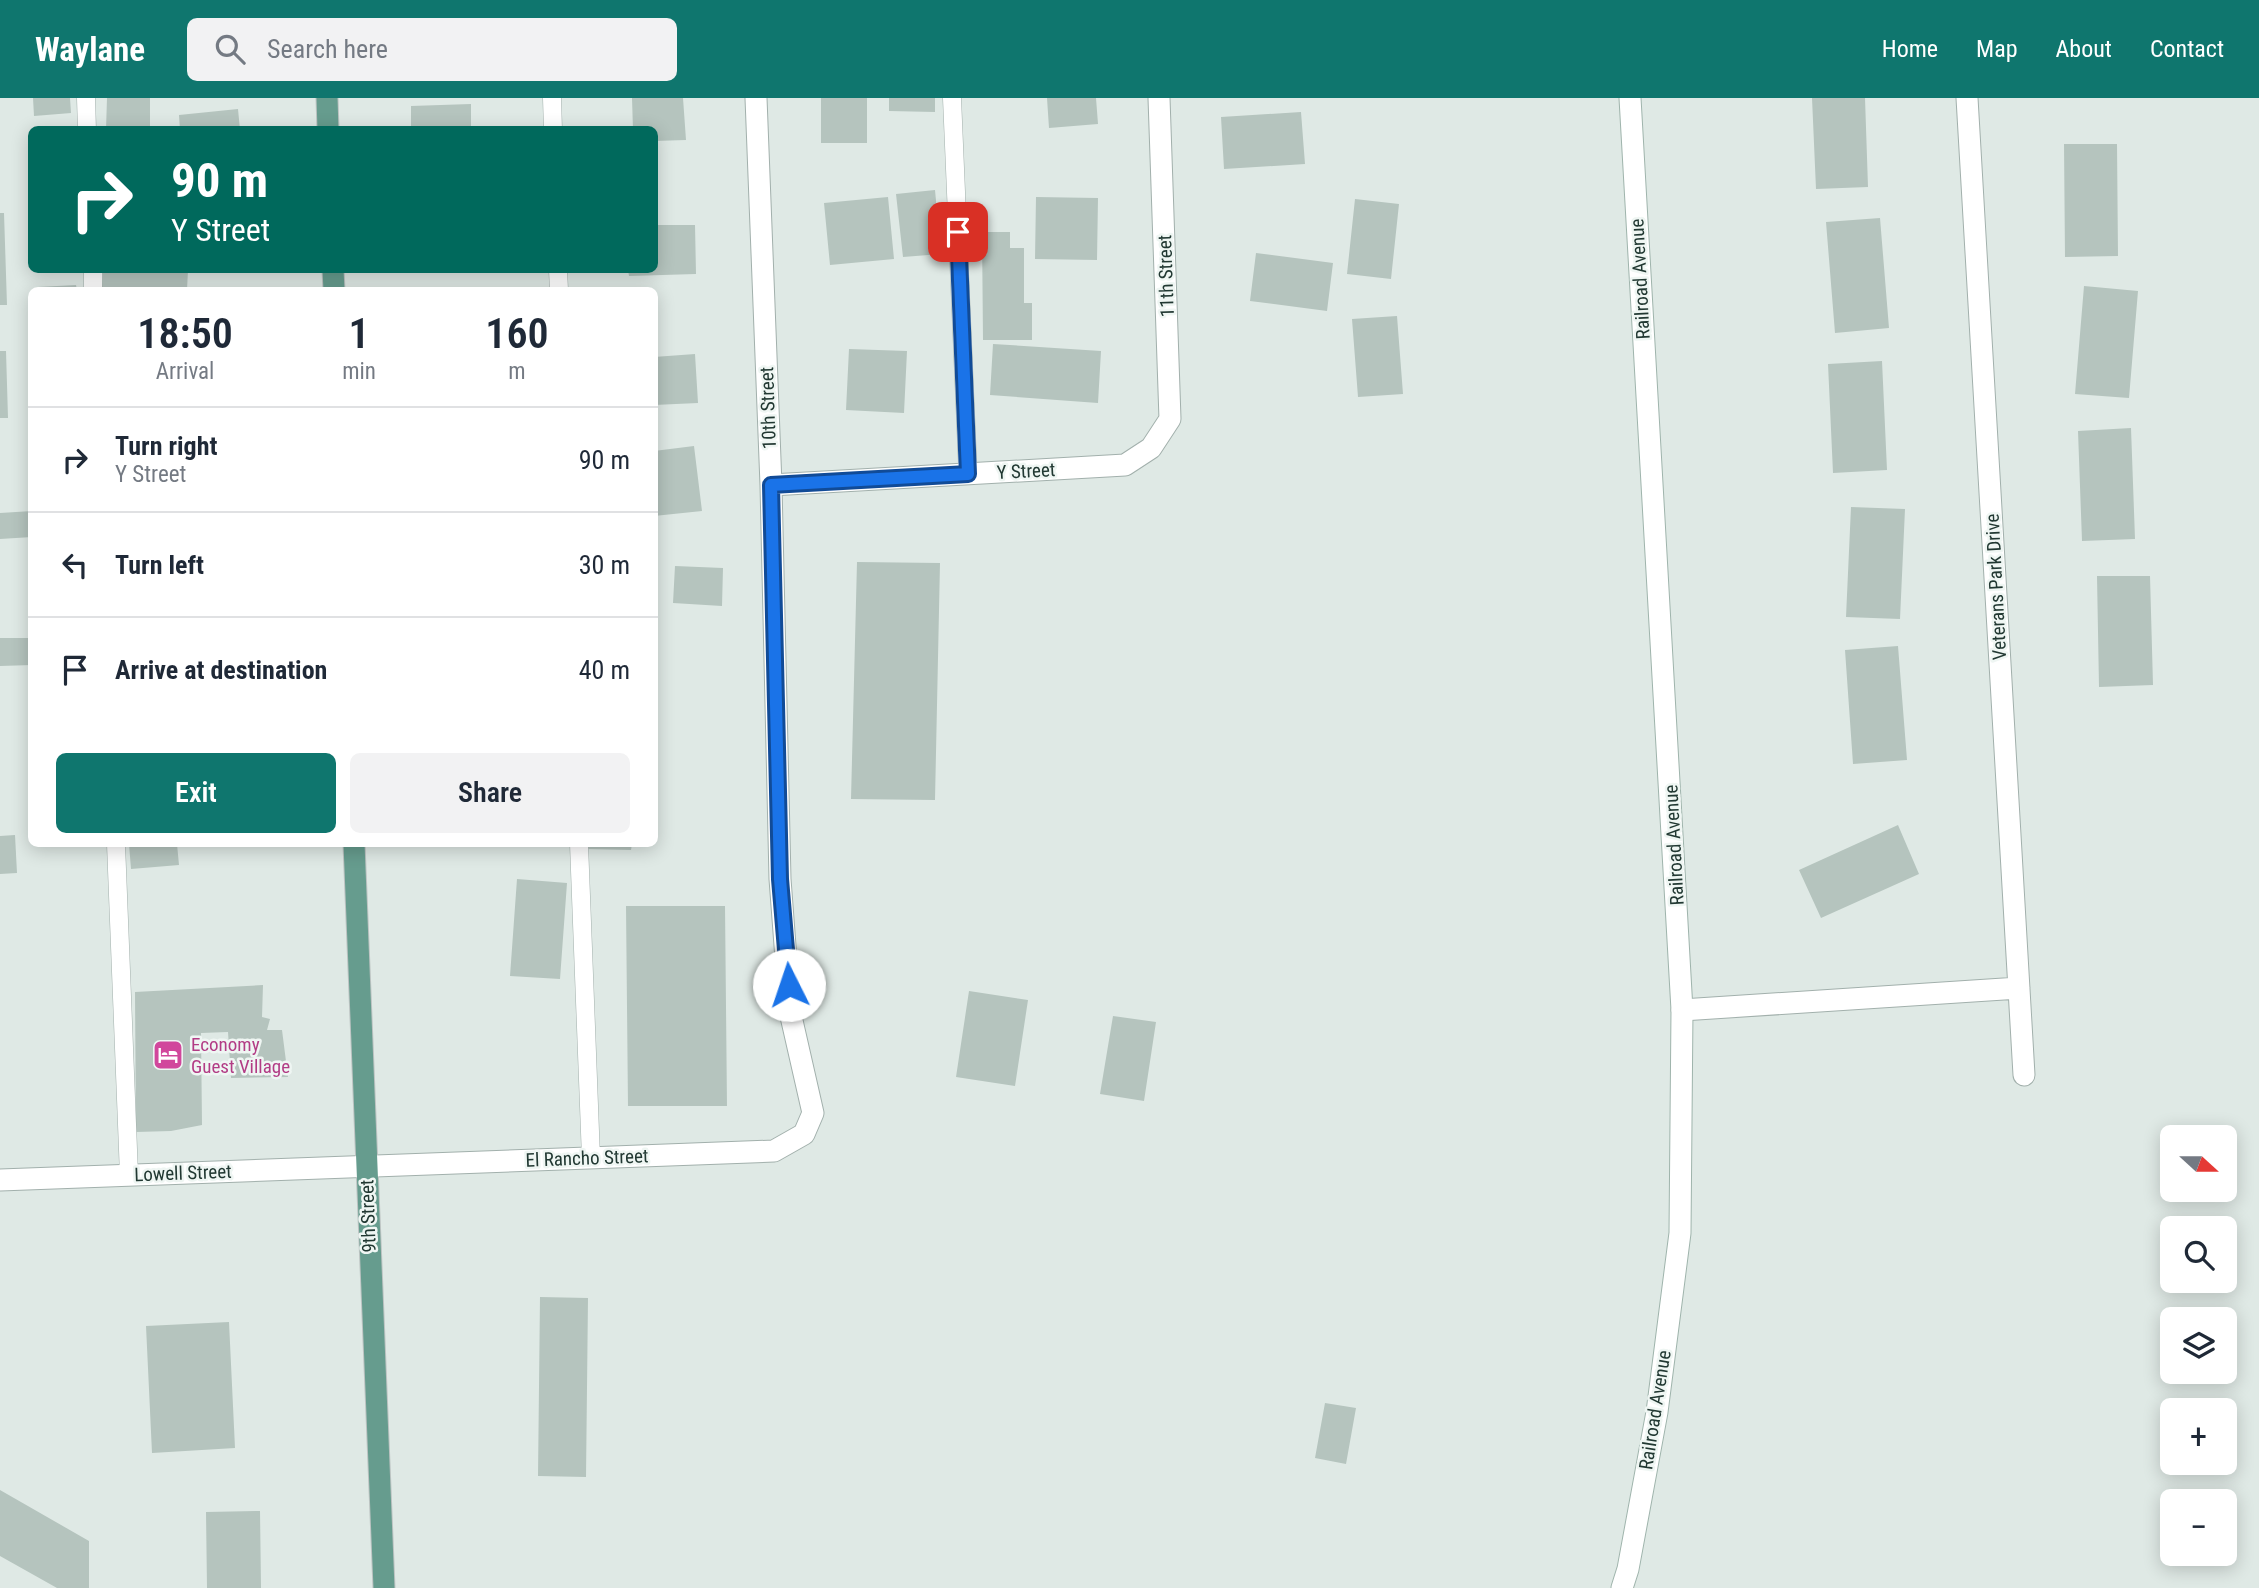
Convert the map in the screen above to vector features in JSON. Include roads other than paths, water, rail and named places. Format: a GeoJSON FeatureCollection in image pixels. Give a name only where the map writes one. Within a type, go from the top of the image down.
{"type":"FeatureCollection","features":[{"type":"Feature","properties":{"kind":"main road"},"geometry":{"type":"LineString","coordinates":[[327,98],[328,126]]}},
{"type":"Feature","properties":{"kind":"main road","name":"9th Street"},"geometry":{"type":"LineString","coordinates":[[354,847],[384,1588]]}},
{"type":"Feature","properties":{"kind":"street","name":"10th Street"},"geometry":{"type":"LineString","coordinates":[[755,98],[771,485],[780,879],[790,1012],[813,1112],[804,1134]]}},
{"type":"Feature","properties":{"kind":"street","name":"11th Street"},"geometry":{"type":"LineString","coordinates":[[1151,448],[1170,419],[1159,98]]}},
{"type":"Feature","properties":{"kind":"street","name":"Railroad Avenue"},"geometry":{"type":"LineString","coordinates":[[1622,1588],[1629,1569],[1657,1412],[1681,1233],[1682,1010],[1630,98]]}},
{"type":"Feature","properties":{"kind":"street","name":"Veterans Park Drive"},"geometry":{"type":"LineString","coordinates":[[1967,98],[2024,1075]]}},
{"type":"Feature","properties":{"kind":"street","name":"Y Street"},"geometry":{"type":"LineString","coordinates":[[771,485],[1125,466],[1151,448]]}},
{"type":"Feature","properties":{"kind":"street"},"geometry":{"type":"LineString","coordinates":[[1682,1010],[2019,988]]}},
{"type":"Feature","properties":{"kind":"street","name":"El Rancho Street"},"geometry":{"type":"LineString","coordinates":[[366,1166],[774,1151],[804,1134]]}},
{"type":"Feature","properties":{"kind":"street","name":"Lowell Street"},"geometry":{"type":"LineString","coordinates":[[0,1180],[366,1166]]}},
{"type":"Feature","properties":{"kind":"lane"},"geometry":{"type":"LineString","coordinates":[[86,98],[87,126]]}},
{"type":"Feature","properties":{"kind":"lane"},"geometry":{"type":"LineString","coordinates":[[552,98],[553,126]]}},
{"type":"Feature","properties":{"kind":"lane"},"geometry":{"type":"LineString","coordinates":[[952,98],[968,474]]}},
{"type":"Feature","properties":{"kind":"lane"},"geometry":{"type":"LineString","coordinates":[[116,847],[129,1175]]}},
{"type":"Feature","properties":{"kind":"lane"},"geometry":{"type":"LineString","coordinates":[[579,847],[591,1158]]}},
{"type":"Feature","properties":{"kind":"place","name":"Economy Guest Village"},"geometry":{"type":"Point","coordinates":[168,1055]}}]}
